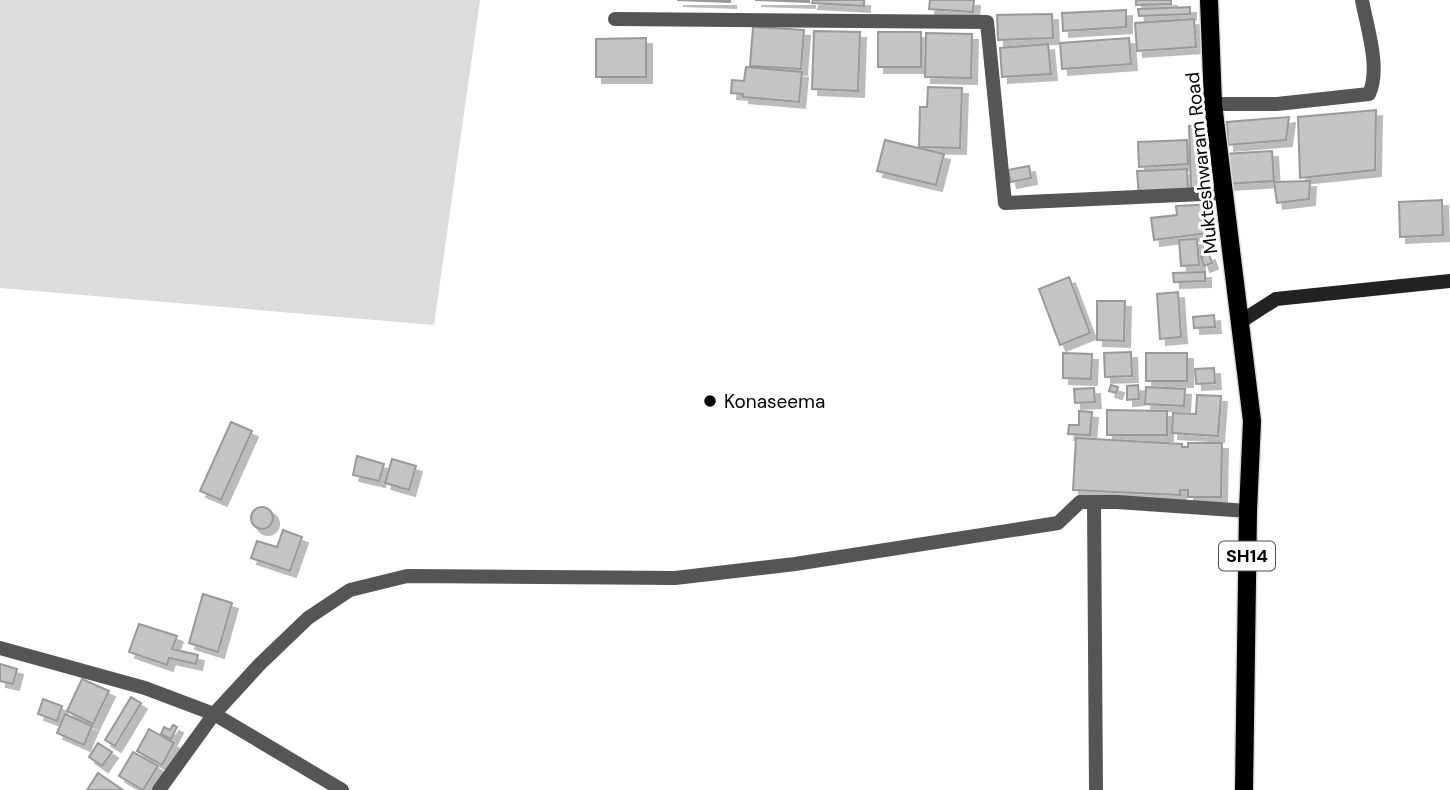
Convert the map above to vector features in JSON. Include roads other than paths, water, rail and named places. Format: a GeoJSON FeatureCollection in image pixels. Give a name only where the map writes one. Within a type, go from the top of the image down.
{"type":"FeatureCollection","features":[{"type":"Feature","properties":{"kind":"main road","name":"Mukteshwaram Road"},"geometry":{"type":"LineString","coordinates":[[1209,0],[1213,104],[1240,322]]}},
{"type":"Feature","properties":{"kind":"main road","name":"SH14"},"geometry":{"type":"LineString","coordinates":[[1240,322],[1252,421],[1244,790]]}},
{"type":"Feature","properties":{"kind":"street"},"geometry":{"type":"LineString","coordinates":[[1213,104],[1277,104],[1369,94],[1374,85],[1372,58],[1362,0]]}},
{"type":"Feature","properties":{"kind":"street"},"geometry":{"type":"LineString","coordinates":[[615,19],[987,22],[1005,203],[1224,193]]}},
{"type":"Feature","properties":{"kind":"street"},"geometry":{"type":"LineString","coordinates":[[1240,322],[1276,299],[1450,281]]}},
{"type":"Feature","properties":{"kind":"street"},"geometry":{"type":"LineString","coordinates":[[159,790],[214,714],[260,664],[308,618],[350,590],[407,576],[675,578],[795,564],[1058,523],[1080,502],[1248,511]]}},
{"type":"Feature","properties":{"kind":"street"},"geometry":{"type":"LineString","coordinates":[[1094,502],[1096,790]]}},
{"type":"Feature","properties":{"kind":"street"},"geometry":{"type":"LineString","coordinates":[[0,648],[145,688],[214,714],[342,790]]}},
{"type":"Feature","properties":{"kind":"place","name":"Konaseema"},"geometry":{"type":"Point","coordinates":[710,401]}}]}
